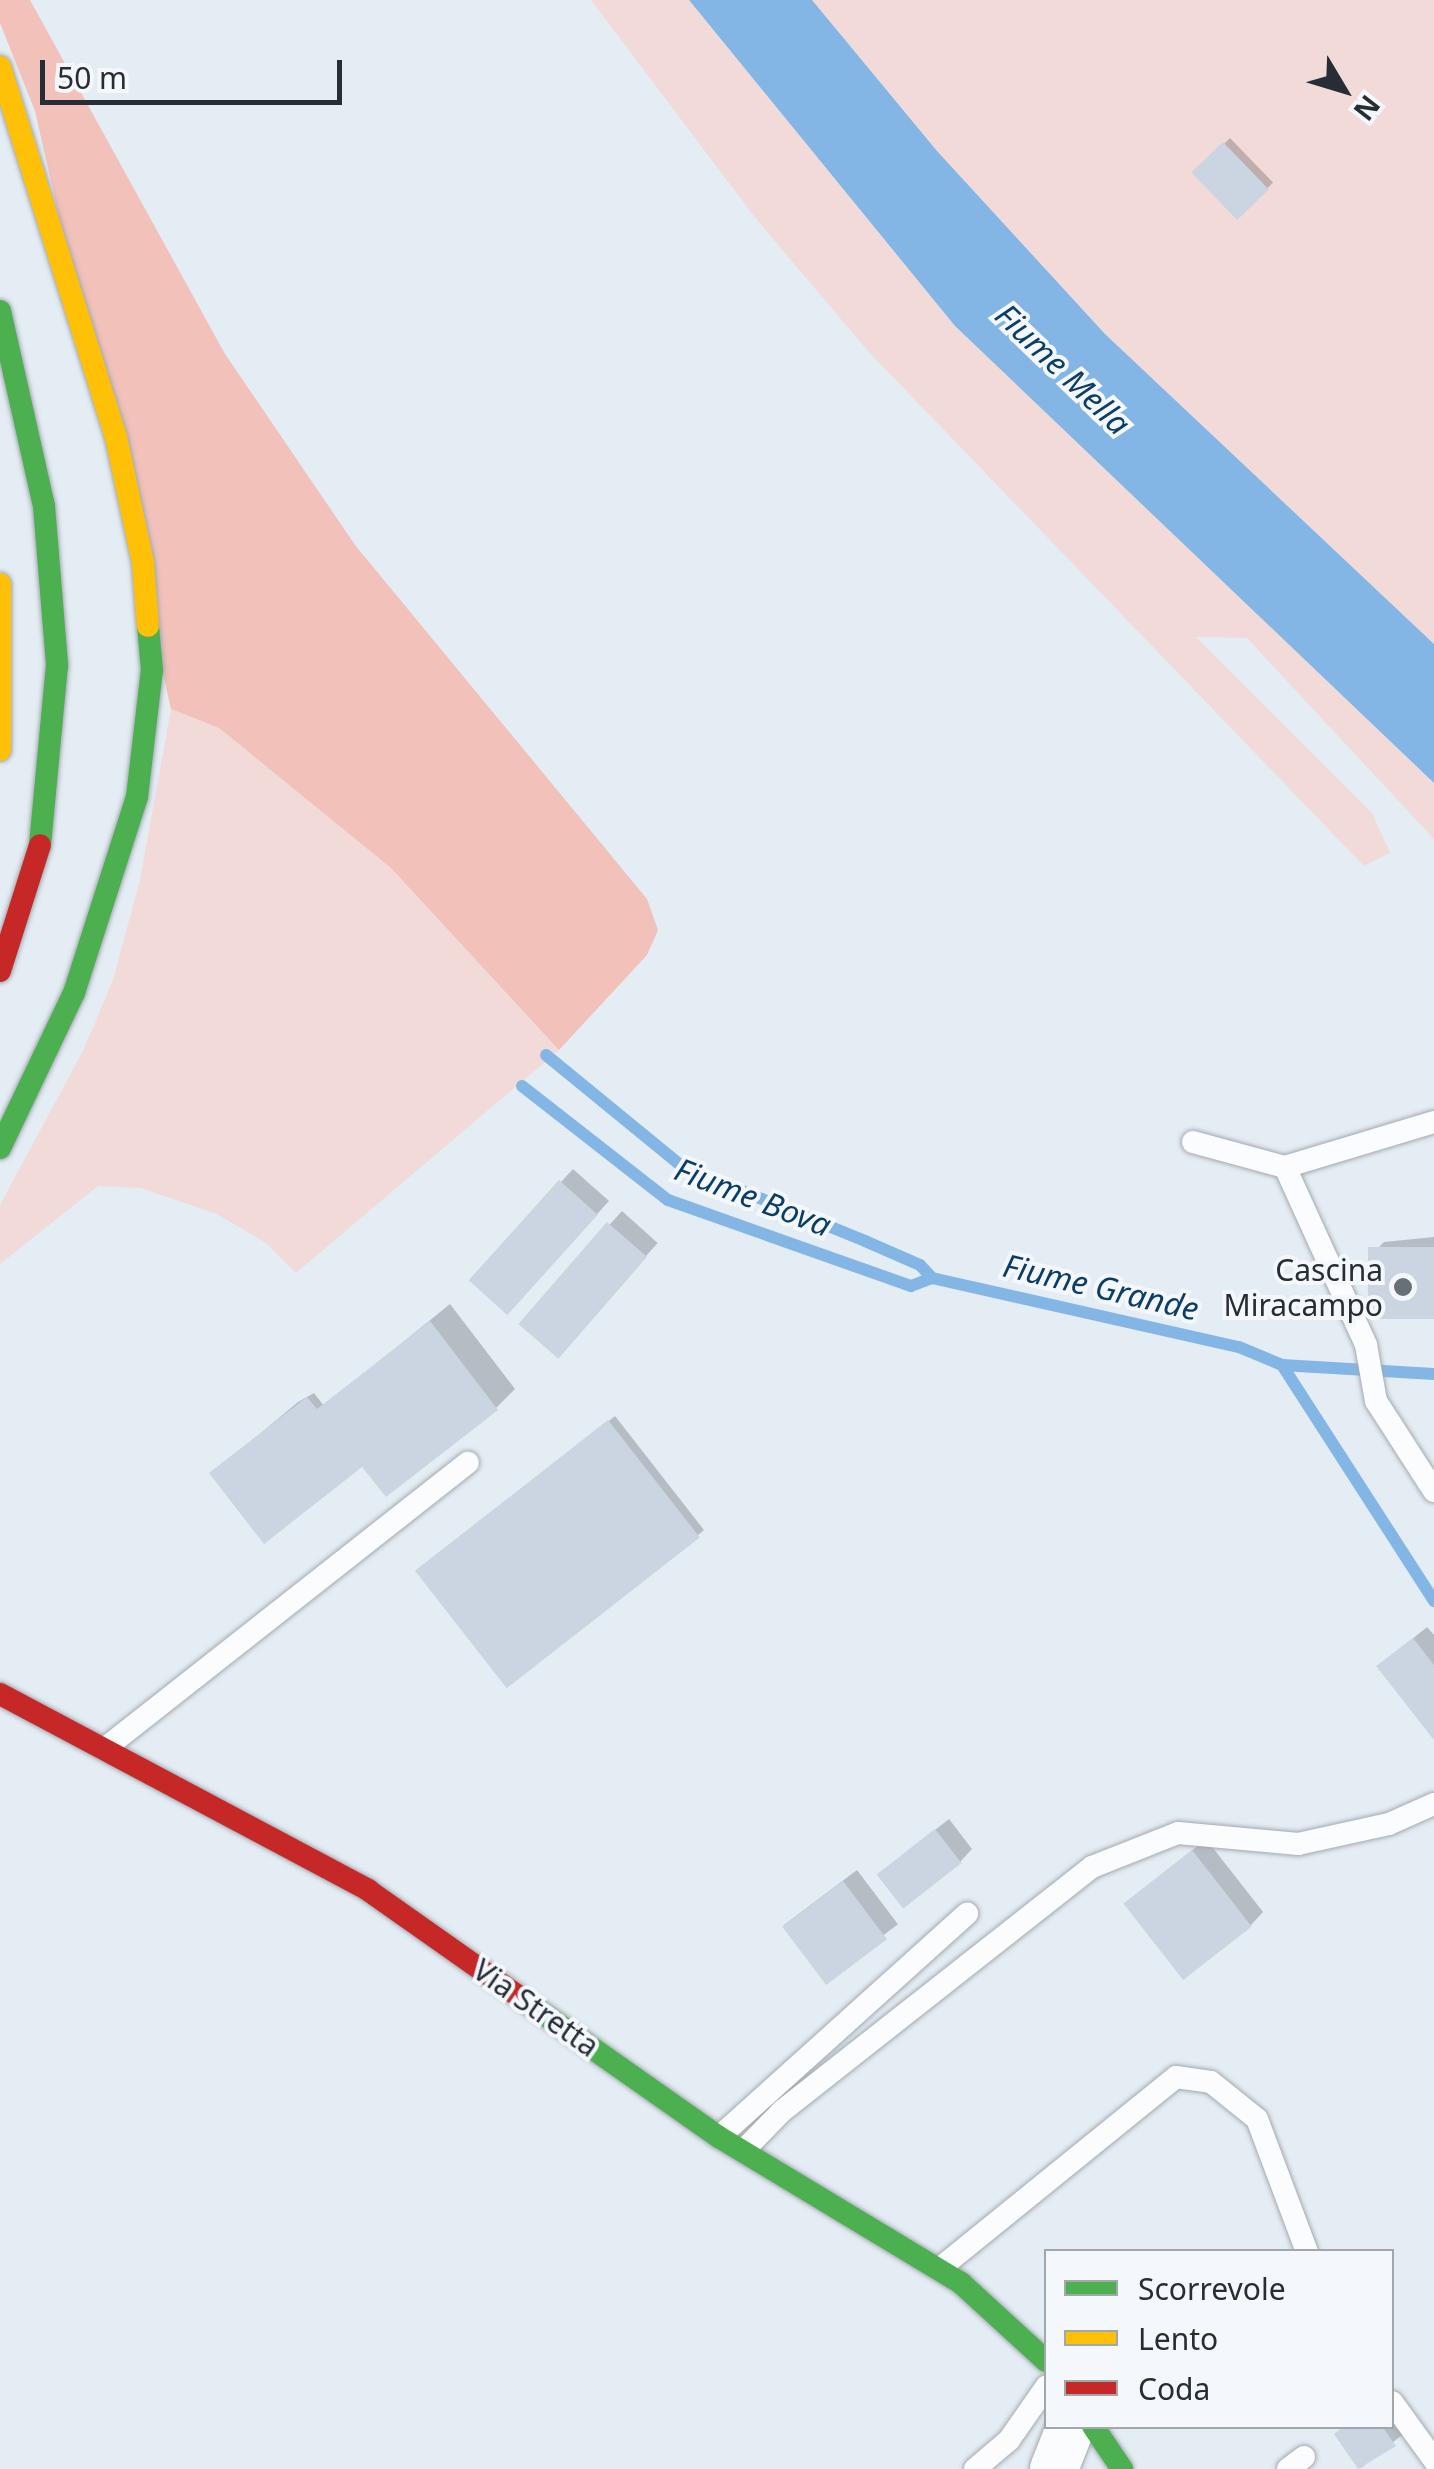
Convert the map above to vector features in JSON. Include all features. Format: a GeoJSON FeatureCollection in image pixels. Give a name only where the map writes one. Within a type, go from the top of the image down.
{"type":"FeatureCollection","features":[{"type":"Feature","properties":{"kind":"main road"},"geometry":{"type":"LineString","coordinates":[[0,67],[116,437],[143,563],[152,670],[136,797],[106,902],[74,993],[0,1148]]}},
{"type":"Feature","properties":{"kind":"main road"},"geometry":{"type":"LineString","coordinates":[[0,311],[44,506],[57,665],[44,832],[0,972]]}},
{"type":"Feature","properties":{"kind":"main road"},"geometry":{"type":"LineString","coordinates":[[0,584],[0,750]]}},
{"type":"Feature","properties":{"kind":"main road","name":"Via Stretta"},"geometry":{"type":"LineString","coordinates":[[0,1694],[368,1890],[719,2136],[938,2269],[1008,2319],[1044,2358]]}},
{"type":"Feature","properties":{"kind":"main road"},"geometry":{"type":"LineString","coordinates":[[1096,2429],[1122,2469]]}},
{"type":"Feature","properties":{"kind":"street"},"geometry":{"type":"LineString","coordinates":[[1054,2469],[1069,2429]]}},
{"type":"Feature","properties":{"kind":"lane"},"geometry":{"type":"LineString","coordinates":[[1194,1142],[1285,1168],[1434,1122]]}},
{"type":"Feature","properties":{"kind":"lane"},"geometry":{"type":"LineString","coordinates":[[1285,1168],[1366,1345],[1376,1401],[1434,1490]]}},
{"type":"Feature","properties":{"kind":"lane"},"geometry":{"type":"LineString","coordinates":[[104,1749],[468,1463]]}},
{"type":"Feature","properties":{"kind":"lane"},"geometry":{"type":"LineString","coordinates":[[744,2150],[782,2112],[1092,1867],[1178,1832],[1298,1844],[1389,1824],[1434,1804]]}},
{"type":"Feature","properties":{"kind":"lane"},"geometry":{"type":"LineString","coordinates":[[719,2136],[967,1914]]}},
{"type":"Feature","properties":{"kind":"lane"},"geometry":{"type":"LineString","coordinates":[[938,2269],[1176,2077],[1211,2082],[1257,2119],[1306,2249]]}},
{"type":"Feature","properties":{"kind":"lane"},"geometry":{"type":"LineString","coordinates":[[975,2469],[1009,2440],[1044,2390]]}},
{"type":"Feature","properties":{"kind":"lane"},"geometry":{"type":"LineString","coordinates":[[1394,2405],[1434,2460]]}},
{"type":"Feature","properties":{"kind":"shaded area"},"geometry":{"type":"Polygon","coordinates":[[[0,0],[30,0],[225,354],[355,545],[647,899],[658,930],[647,955],[559,1050],[391,868],[219,728],[171,709],[35,111],[0,23],[0,0]]]}},
{"type":"Feature","properties":{"kind":"shaded area"},"geometry":{"type":"Polygon","coordinates":[[[591,0],[689,0],[955,326],[1434,783],[1434,839],[1247,638],[1196,637],[1372,813],[1390,853],[1364,866],[868,351],[757,220],[591,0]]]}},
{"type":"Feature","properties":{"kind":"shaded area"},"geometry":{"type":"Polygon","coordinates":[[[812,0],[1434,0],[1434,644],[1105,334],[937,151],[812,0]]]}},
{"type":"Feature","properties":{"kind":"shaded area"},"geometry":{"type":"Polygon","coordinates":[[[171,709],[219,728],[391,868],[559,1050],[296,1273],[266,1243],[217,1214],[141,1188],[98,1186],[0,1264],[0,1205],[83,1051],[113,980],[140,880],[171,709]]]}},
{"type":"Feature","properties":{"kind":"water","name":"Fiume Mella"},"geometry":{"type":"Polygon","coordinates":[[[689,0],[812,0],[937,151],[1105,334],[1434,644],[1434,783],[955,326],[689,0]]]}},
{"type":"Feature","properties":{"kind":"building"},"geometry":{"type":"Polygon","coordinates":[[[1223,142],[1269,189],[1237,220],[1191,173],[1223,142]]]}},
{"type":"Feature","properties":{"kind":"building"},"geometry":{"type":"Polygon","coordinates":[[[559,1180],[598,1215],[507,1315],[469,1280],[559,1180]]]}},
{"type":"Feature","properties":{"kind":"building"},"geometry":{"type":"Polygon","coordinates":[[[607,1222],[647,1257],[558,1359],[518,1324],[607,1222]]]}},
{"type":"Feature","properties":{"kind":"building","name":"Cascina Miracampo"},"geometry":{"type":"Polygon","coordinates":[[[1368,1247],[1434,1247],[1434,1319],[1368,1319],[1368,1247]]]}},
{"type":"Feature","properties":{"kind":"building"},"geometry":{"type":"Polygon","coordinates":[[[430,1321],[498,1410],[386,1497],[362,1467],[264,1544],[209,1473],[307,1397],[317,1409],[430,1321]]]}},
{"type":"Feature","properties":{"kind":"building"},"geometry":{"type":"Polygon","coordinates":[[[608,1420],[700,1537],[507,1688],[415,1571],[608,1420]]]}},
{"type":"Feature","properties":{"kind":"building"},"geometry":{"type":"Polygon","coordinates":[[[1413,1638],[1434,1665],[1434,1740],[1376,1666],[1413,1638]]]}},
{"type":"Feature","properties":{"kind":"building"},"geometry":{"type":"Polygon","coordinates":[[[935,1829],[961,1863],[903,1908],[877,1875],[935,1829]]]}},
{"type":"Feature","properties":{"kind":"building"},"geometry":{"type":"Polygon","coordinates":[[[1192,1850],[1252,1926],[1183,1980],[1123,1904],[1192,1850]]]}},
{"type":"Feature","properties":{"kind":"building"},"geometry":{"type":"Polygon","coordinates":[[[843,1881],[887,1939],[826,1985],[782,1927],[843,1881]]]}},
{"type":"Feature","properties":{"kind":"building"},"geometry":{"type":"Polygon","coordinates":[[[1340,2429],[1384,2429],[1396,2446],[1358,2469],[1334,2434],[1340,2429]]]}},
{"type":"Feature","properties":{"kind":"waterway"},"geometry":{"type":"LineString","coordinates":[[546,1055],[683,1167],[920,1265],[932,1278]]}},
{"type":"Feature","properties":{"kind":"waterway","name":"Fiume Bova"},"geometry":{"type":"LineString","coordinates":[[522,1086],[668,1200],[911,1286],[932,1278]]}},
{"type":"Feature","properties":{"kind":"waterway","name":"Fiume Grande"},"geometry":{"type":"LineString","coordinates":[[932,1278],[1239,1347],[1282,1365],[1434,1374]]}},
{"type":"Feature","properties":{"kind":"waterway"},"geometry":{"type":"LineString","coordinates":[[1282,1365],[1434,1601]]}},
{"type":"Feature","properties":{"kind":"traffic: fast"},"geometry":{"type":"LineString","coordinates":[[0,311],[44,506],[57,665],[40,845]]}},
{"type":"Feature","properties":{"kind":"traffic: fast"},"geometry":{"type":"LineString","coordinates":[[0,1148],[74,993],[137,797],[152,670],[148,626]]}},
{"type":"Feature","properties":{"kind":"traffic: fast"},"geometry":{"type":"LineString","coordinates":[[521,1998],[719,2137],[961,2283],[1044,2359]]}},
{"type":"Feature","properties":{"kind":"traffic: fast"},"geometry":{"type":"LineString","coordinates":[[1095,2429],[1122,2469]]}},
{"type":"Feature","properties":{"kind":"traffic: slow"},"geometry":{"type":"LineString","coordinates":[[0,67],[116,437],[143,563],[148,626]]}},
{"type":"Feature","properties":{"kind":"traffic: slow"},"geometry":{"type":"LineString","coordinates":[[0,584],[0,750]]}},
{"type":"Feature","properties":{"kind":"traffic: jam"},"geometry":{"type":"LineString","coordinates":[[0,971],[40,845]]}},
{"type":"Feature","properties":{"kind":"traffic: jam"},"geometry":{"type":"LineString","coordinates":[[0,1694],[368,1890],[521,1998]]}},
{"type":"Feature","properties":{"kind":"place","name":"Cascina Miracampo"},"geometry":{"type":"Point","coordinates":[1403,1287]}}]}
